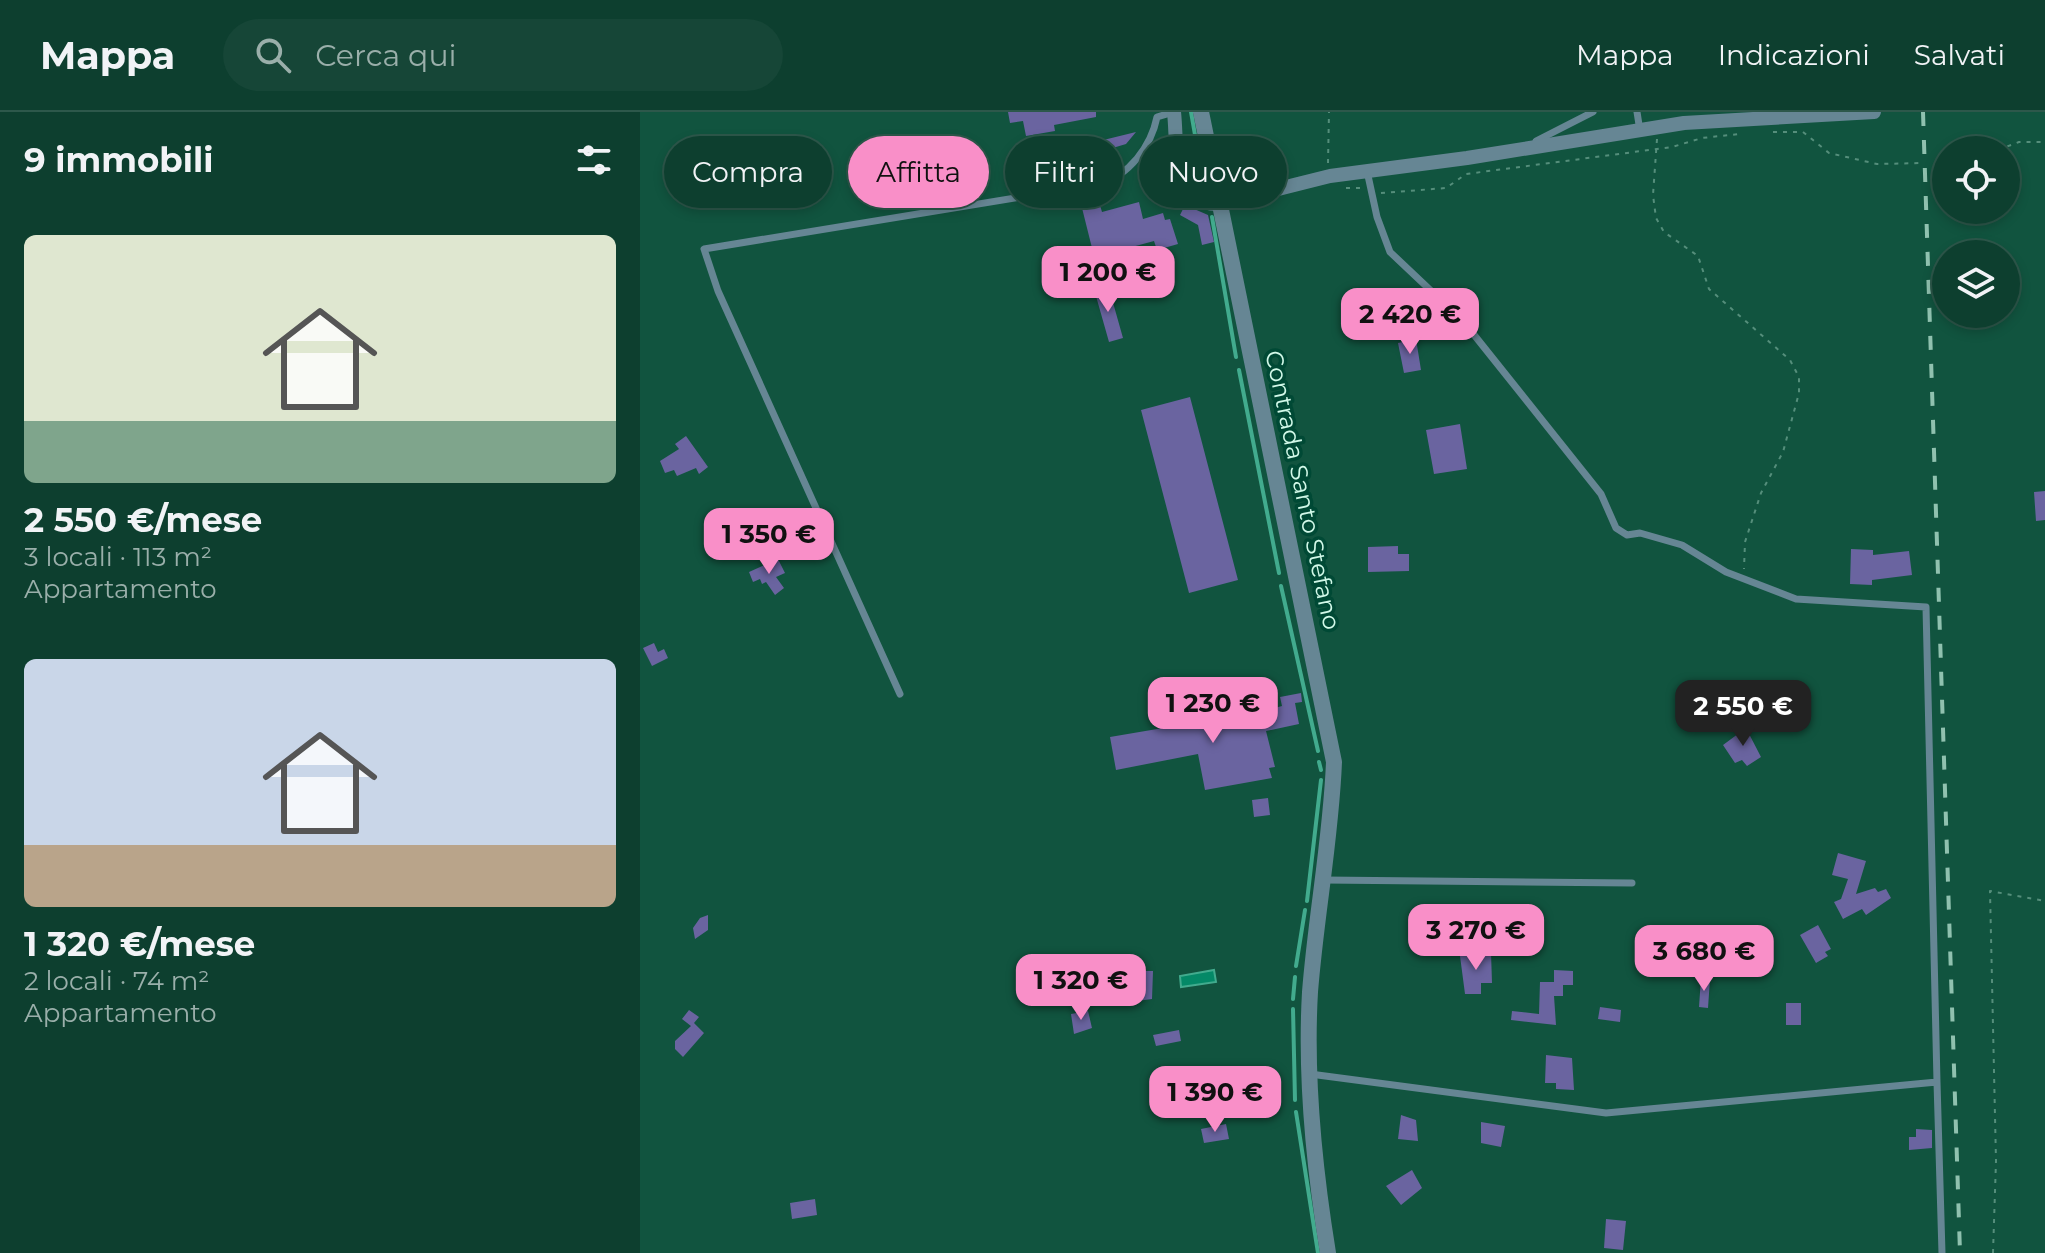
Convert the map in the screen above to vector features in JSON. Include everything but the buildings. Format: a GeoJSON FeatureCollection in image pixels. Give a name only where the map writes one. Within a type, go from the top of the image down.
{"type":"FeatureCollection","features":[{"type":"Feature","properties":{"kind":"street"},"geometry":{"type":"LineString","coordinates":[[1174,112],[1176,136]]}},
{"type":"Feature","properties":{"kind":"street","name":"Contrada Santo Stefano"},"geometry":{"type":"LineString","coordinates":[[1201,112],[1205,136]]}},
{"type":"Feature","properties":{"kind":"street"},"geometry":{"type":"LineString","coordinates":[[1287,191],[1334,182],[1367,170],[1536,148],[1657,128],[1747,117],[1874,112]]}},
{"type":"Feature","properties":{"kind":"street","name":"Contrada Santo Stefano"},"geometry":{"type":"LineString","coordinates":[[1219,208],[1334,762],[1331,831],[1310,993],[1310,1074],[1320,1202],[1328,1253]]}},
{"type":"Feature","properties":{"kind":"lane"},"geometry":{"type":"LineString","coordinates":[[900,694],[718,291],[704,249],[1100,184],[1113,180],[1136,159],[1154,133],[1157,117],[1174,112]]}},
{"type":"Feature","properties":{"kind":"lane"},"geometry":{"type":"LineString","coordinates":[[1536,148],[1536,141],[1593,112]]}},
{"type":"Feature","properties":{"kind":"lane"},"geometry":{"type":"LineString","coordinates":[[1637,112],[1640,131]]}},
{"type":"Feature","properties":{"kind":"lane"},"geometry":{"type":"LineString","coordinates":[[1367,170],[1370,191],[1390,252],[1463,321],[1601,494],[1616,528],[1627,535],[1640,533],[1682,545],[1699,558],[1743,579],[1796,599],[1926,607],[1942,1253]]}},
{"type":"Feature","properties":{"kind":"lane"},"geometry":{"type":"LineString","coordinates":[[1324,880],[1632,883]]}},
{"type":"Feature","properties":{"kind":"lane"},"geometry":{"type":"LineString","coordinates":[[1310,1074],[1606,1113],[1937,1082]]}},
{"type":"Feature","properties":{"kind":"path"},"geometry":{"type":"LineString","coordinates":[[1329,112],[1334,182],[1379,194],[1446,188],[1466,174],[1657,149],[1702,138],[1741,134]]}},
{"type":"Feature","properties":{"kind":"path"},"geometry":{"type":"LineString","coordinates":[[1657,128],[1653,195],[1656,218],[1664,232],[1698,256],[1709,289],[1790,360],[1799,377],[1799,393],[1783,452],[1761,493],[1745,542],[1743,579]]}},
{"type":"Feature","properties":{"kind":"path"},"geometry":{"type":"LineString","coordinates":[[1766,132],[1803,132],[1829,153],[1877,164],[1924,163]]}},
{"type":"Feature","properties":{"kind":"path"},"geometry":{"type":"LineString","coordinates":[[2020,142],[2045,142]]}},
{"type":"Feature","properties":{"kind":"path"},"geometry":{"type":"LineString","coordinates":[[1993,1253],[1996,1161],[1990,891],[2045,901]]}},
{"type":"Feature","properties":{"kind":"shaded area"},"geometry":{"type":"Polygon","coordinates":[[[1214,970],[1216,982],[1181,987],[1180,976],[1214,970]]]}},
{"type":"Feature","properties":{"kind":"waterway"},"geometry":{"type":"LineString","coordinates":[[1191,112],[1195,136]]}},
{"type":"Feature","properties":{"kind":"waterway"},"geometry":{"type":"LineString","coordinates":[[1212,217],[1236,357]]}},
{"type":"Feature","properties":{"kind":"waterway"},"geometry":{"type":"LineString","coordinates":[[1239,370],[1279,573]]}},
{"type":"Feature","properties":{"kind":"waterway"},"geometry":{"type":"LineString","coordinates":[[1281,586],[1318,751]]}},
{"type":"Feature","properties":{"kind":"waterway"},"geometry":{"type":"LineString","coordinates":[[1319,762],[1321,770]]}},
{"type":"Feature","properties":{"kind":"waterway"},"geometry":{"type":"LineString","coordinates":[[1307,901],[1321,780]]}},
{"type":"Feature","properties":{"kind":"waterway"},"geometry":{"type":"LineString","coordinates":[[1296,966],[1305,910]]}},
{"type":"Feature","properties":{"kind":"waterway"},"geometry":{"type":"LineString","coordinates":[[1293,999],[1295,977]]}},
{"type":"Feature","properties":{"kind":"waterway"},"geometry":{"type":"LineString","coordinates":[[1293,1009],[1295,1100]]}},
{"type":"Feature","properties":{"kind":"waterway"},"geometry":{"type":"LineString","coordinates":[[1296,1112],[1318,1253]]}},
{"type":"Feature","properties":{"kind":"railway"},"geometry":{"type":"LineString","coordinates":[[1923,112],[1960,1253]]}}]}
